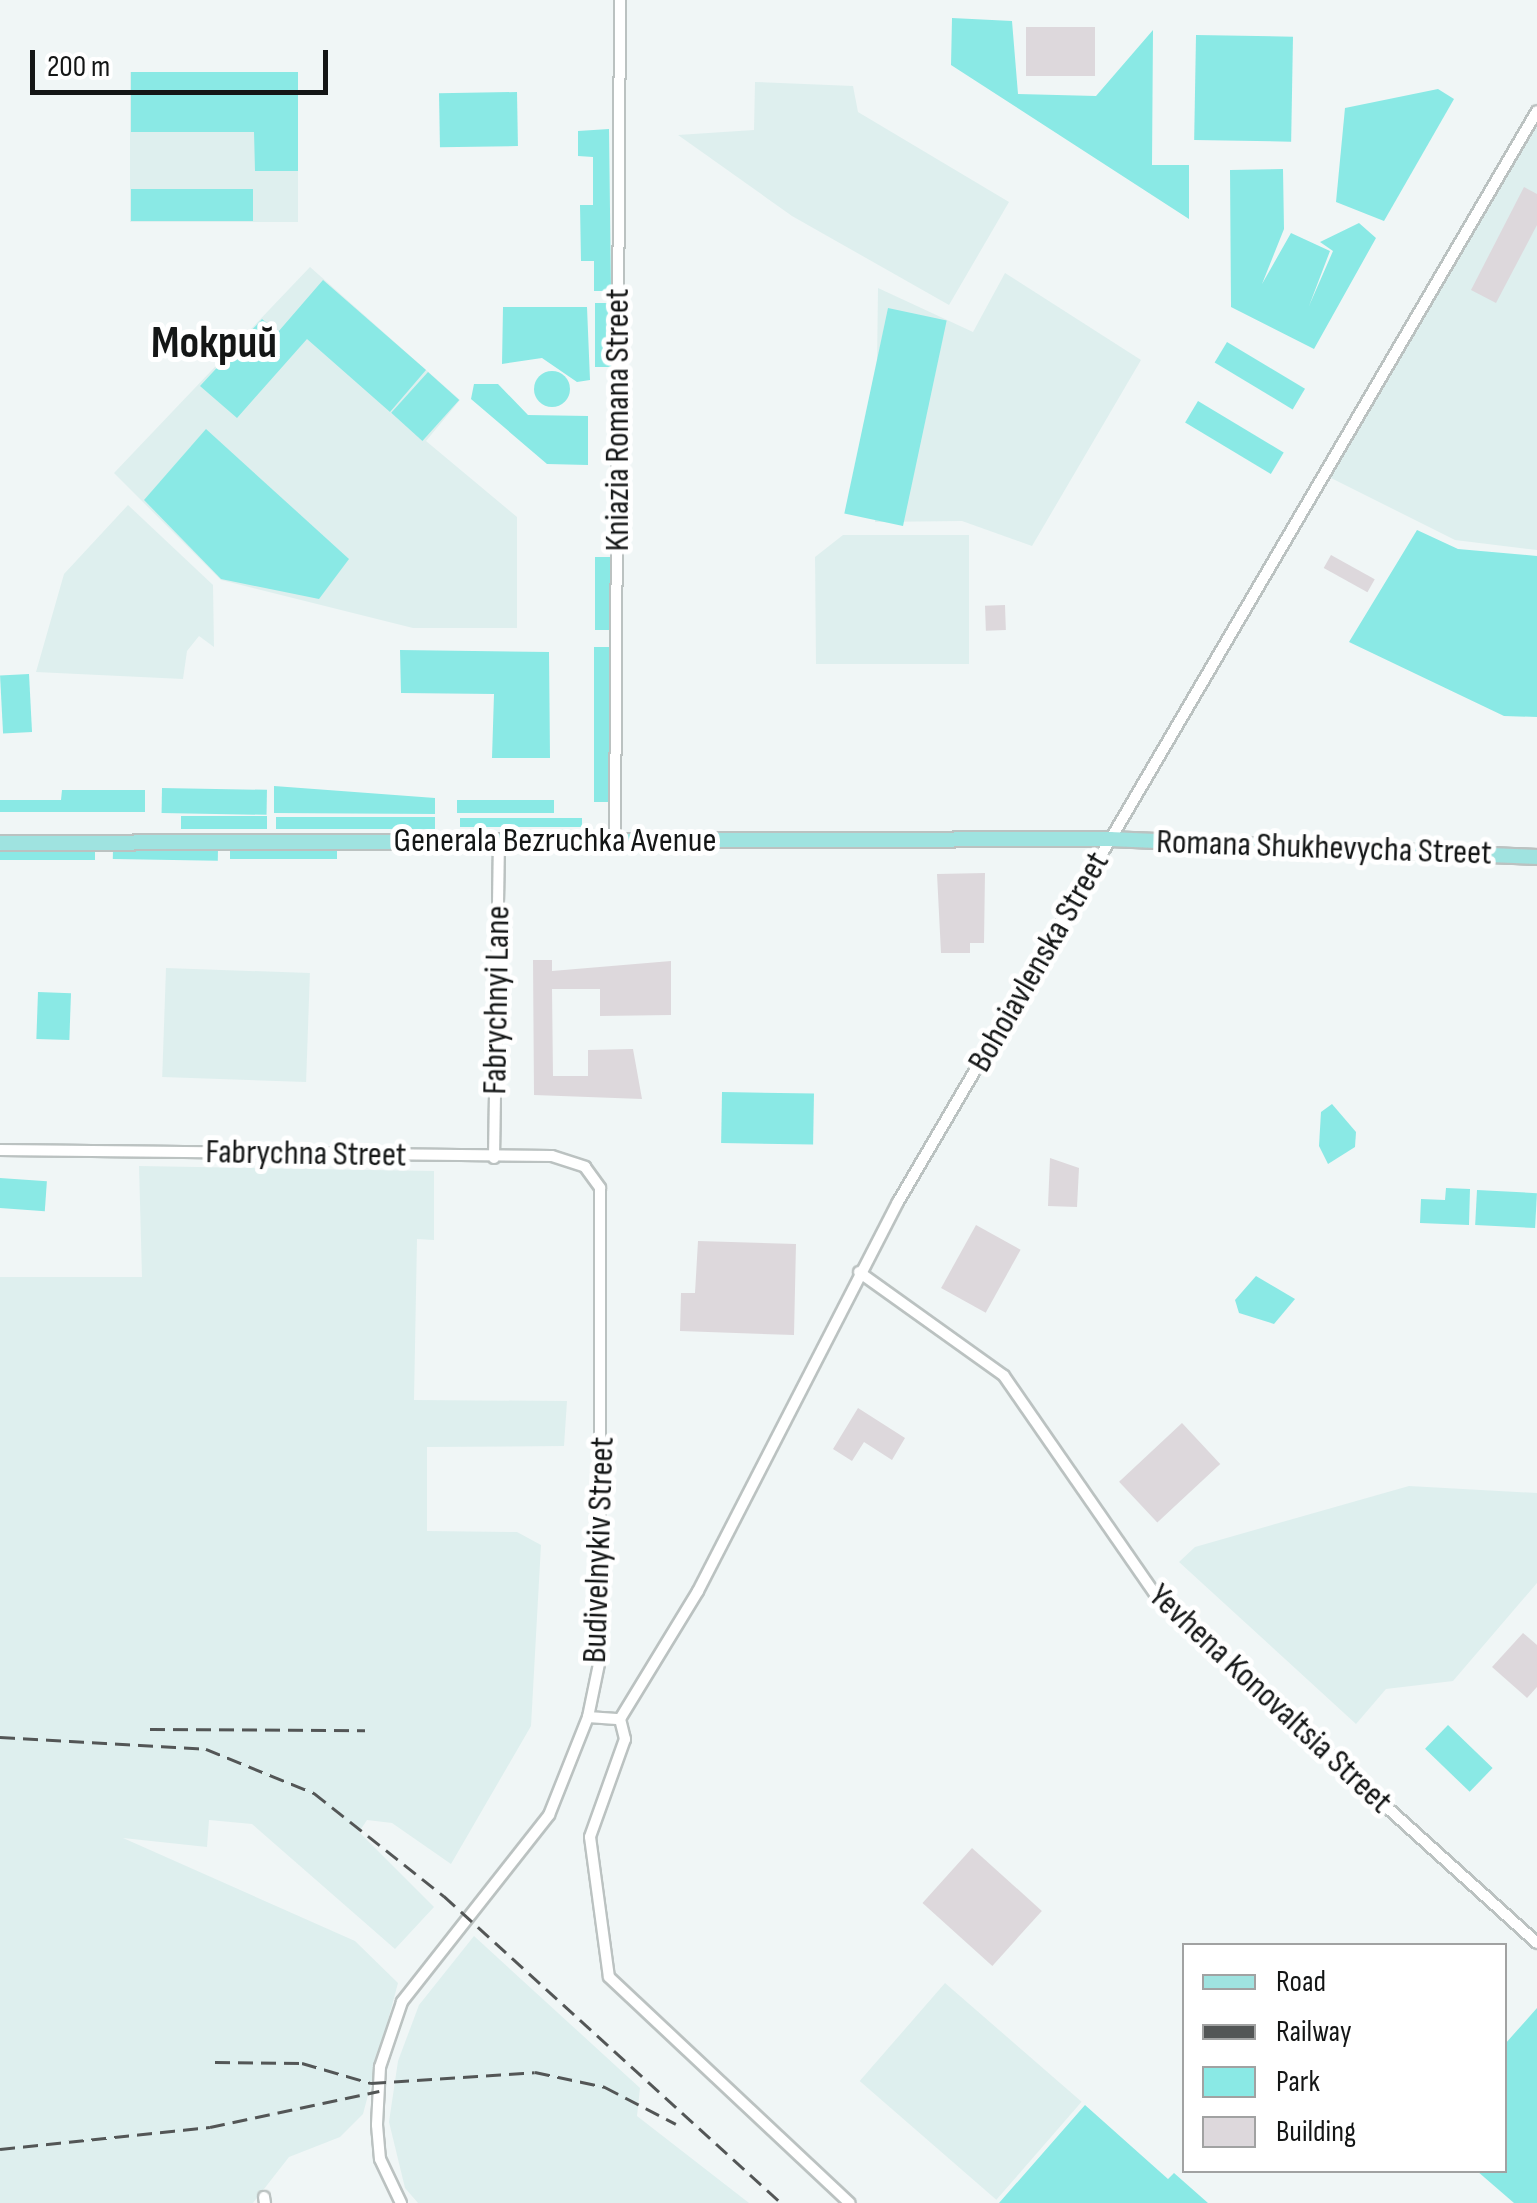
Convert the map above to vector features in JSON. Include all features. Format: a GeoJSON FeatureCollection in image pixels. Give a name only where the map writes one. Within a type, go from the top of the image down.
{"type":"FeatureCollection","features":[{"type":"Feature","properties":{"kind":"main road","name":"Generala Bezruchka Avenue"},"geometry":{"type":"LineString","coordinates":[[0,843],[1110,840]]}},
{"type":"Feature","properties":{"kind":"main road","name":"Romana Shukhevycha Street"},"geometry":{"type":"LineString","coordinates":[[1110,840],[1537,857]]}},
{"type":"Feature","properties":{"kind":"street","name":"Kniazia Romana Street"},"geometry":{"type":"LineString","coordinates":[[615,840],[620,0]]}},
{"type":"Feature","properties":{"kind":"street","name":"Bohoiavlenska Street"},"geometry":{"type":"LineString","coordinates":[[620,1719],[698,1591],[858,1272],[1537,111]]}},
{"type":"Feature","properties":{"kind":"street","name":"Fabrychnyi Lane"},"geometry":{"type":"LineString","coordinates":[[494,1158],[500,842]]}},
{"type":"Feature","properties":{"kind":"street","name":"Fabrychna Street"},"geometry":{"type":"LineString","coordinates":[[0,1150],[552,1156],[585,1168],[600,1188]]}},
{"type":"Feature","properties":{"kind":"street","name":"Budivelnykiv Street"},"geometry":{"type":"LineString","coordinates":[[401,2203],[380,2160],[376,2125],[380,2066],[402,2002],[549,1815],[588,1718],[600,1658],[604,1560],[600,1188]]}},
{"type":"Feature","properties":{"kind":"street","name":"Yevhena Konovaltsia Street"},"geometry":{"type":"LineString","coordinates":[[858,1272],[1004,1376],[1161,1603],[1537,1943]]}},
{"type":"Feature","properties":{"kind":"street"},"geometry":{"type":"LineString","coordinates":[[588,1718],[620,1719],[625,1739],[590,1837],[609,1977],[850,2203]]}},
{"type":"Feature","properties":{"kind":"shaded area"},"geometry":{"type":"Polygon","coordinates":[[[130,72],[298,72],[298,222],[130,222],[130,72]]]}},
{"type":"Feature","properties":{"kind":"shaded area"},"geometry":{"type":"Polygon","coordinates":[[[755,82],[853,86],[858,112],[1009,202],[949,305],[792,216],[678,135],[754,130],[755,82]]]}},
{"type":"Feature","properties":{"kind":"shaded area"},"geometry":{"type":"Polygon","coordinates":[[[1537,111],[1537,550],[1455,540],[1325,475],[1537,111]]]}},
{"type":"Feature","properties":{"kind":"shaded area"},"geometry":{"type":"Polygon","coordinates":[[[310,267],[460,400],[426,441],[517,517],[517,628],[413,628],[221,580],[114,473],[310,267]]]}},
{"type":"Feature","properties":{"kind":"shaded area"},"geometry":{"type":"Polygon","coordinates":[[[1005,273],[1141,360],[1032,546],[962,521],[875,522],[878,288],[973,332],[1005,273]]]}},
{"type":"Feature","properties":{"kind":"shaded area"},"geometry":{"type":"Polygon","coordinates":[[[128,505],[213,585],[214,647],[199,636],[187,651],[183,679],[36,672],[64,574],[128,505]]]}},
{"type":"Feature","properties":{"kind":"shaded area"},"geometry":{"type":"Polygon","coordinates":[[[843,535],[969,535],[969,664],[816,664],[815,557],[843,535]]]}},
{"type":"Feature","properties":{"kind":"shaded area"},"geometry":{"type":"Polygon","coordinates":[[[166,968],[310,973],[306,1082],[162,1077],[166,968]]]}},
{"type":"Feature","properties":{"kind":"shaded area"},"geometry":{"type":"Polygon","coordinates":[[[139,1166],[434,1171],[434,1240],[417,1239],[414,1400],[567,1401],[564,1446],[427,1447],[427,1531],[517,1532],[541,1545],[531,1726],[451,1864],[392,1823],[367,1820],[359,1832],[434,1907],[395,1949],[252,1824],[209,1820],[207,1847],[123,1838],[355,1941],[398,1983],[363,2114],[340,2137],[289,2157],[253,2203],[0,2203],[0,1277],[142,1277],[139,1166]]]}},
{"type":"Feature","properties":{"kind":"shaded area"},"geometry":{"type":"Polygon","coordinates":[[[1409,1486],[1537,1493],[1537,1583],[1453,1681],[1386,1689],[1356,1724],[1179,1562],[1195,1547],[1409,1486]]]}},
{"type":"Feature","properties":{"kind":"shaded area"},"geometry":{"type":"Polygon","coordinates":[[[474,1936],[640,2088],[637,2116],[749,2203],[418,2203],[405,2188],[389,2122],[398,2061],[419,2005],[474,1936]]]}},
{"type":"Feature","properties":{"kind":"shaded area"},"geometry":{"type":"Polygon","coordinates":[[[945,1983],[1082,2102],[996,2200],[860,2081],[945,1983]]]}},
{"type":"Feature","properties":{"kind":"green space"},"geometry":{"type":"Polygon","coordinates":[[[952,18],[1012,21],[1018,94],[1096,96],[1153,30],[1152,165],[1189,165],[1189,219],[951,65],[952,18]]]}},
{"type":"Feature","properties":{"kind":"green space"},"geometry":{"type":"Polygon","coordinates":[[[1196,35],[1293,37],[1291,142],[1194,140],[1196,35]]]}},
{"type":"Feature","properties":{"kind":"green space"},"geometry":{"type":"Polygon","coordinates":[[[131,72],[298,72],[298,171],[255,171],[254,132],[131,132],[131,72]]]}},
{"type":"Feature","properties":{"kind":"green space"},"geometry":{"type":"Polygon","coordinates":[[[1438,89],[1454,99],[1384,221],[1336,202],[1345,108],[1438,89]]]}},
{"type":"Feature","properties":{"kind":"green space"},"geometry":{"type":"Polygon","coordinates":[[[517,92],[518,146],[440,147],[439,93],[517,92]]]}},
{"type":"Feature","properties":{"kind":"green space"},"geometry":{"type":"Polygon","coordinates":[[[609,129],[611,291],[594,291],[594,261],[581,261],[580,205],[593,205],[593,157],[578,156],[578,131],[609,129]]]}},
{"type":"Feature","properties":{"kind":"green space"},"geometry":{"type":"Polygon","coordinates":[[[1283,169],[1284,229],[1262,284],[1291,233],[1330,251],[1309,306],[1333,251],[1320,242],[1359,223],[1376,238],[1314,349],[1231,307],[1230,170],[1283,169]]]}},
{"type":"Feature","properties":{"kind":"green space"},"geometry":{"type":"Polygon","coordinates":[[[131,189],[253,189],[253,221],[131,221],[131,189]]]}},
{"type":"Feature","properties":{"kind":"green space"},"geometry":{"type":"Polygon","coordinates":[[[323,280],[426,370],[390,412],[307,339],[237,418],[200,386],[262,319],[278,332],[323,280]]]}},
{"type":"Feature","properties":{"kind":"green space"},"geometry":{"type":"Polygon","coordinates":[[[595,303],[611,303],[611,367],[595,367],[595,303]]]}},
{"type":"Feature","properties":{"kind":"green space"},"geometry":{"type":"Polygon","coordinates":[[[503,307],[587,307],[590,380],[577,382],[542,358],[502,364],[503,307]]]}},
{"type":"Feature","properties":{"kind":"green space"},"geometry":{"type":"Polygon","coordinates":[[[888,308],[947,320],[903,526],[844,513],[888,308]]]}},
{"type":"Feature","properties":{"kind":"green space"},"geometry":{"type":"Polygon","coordinates":[[[1227,342],[1305,389],[1293,409],[1215,363],[1227,342]]]}},
{"type":"Feature","properties":{"kind":"green space"},"geometry":{"type":"Polygon","coordinates":[[[552,371],[565,376],[570,389],[565,402],[552,407],[539,402],[534,389],[539,376],[552,371]]]}},
{"type":"Feature","properties":{"kind":"green space"},"geometry":{"type":"Polygon","coordinates":[[[428,372],[459,400],[422,441],[391,413],[428,372]]]}},
{"type":"Feature","properties":{"kind":"green space"},"geometry":{"type":"Polygon","coordinates":[[[474,384],[498,384],[528,415],[588,416],[588,465],[547,464],[471,399],[474,384]]]}},
{"type":"Feature","properties":{"kind":"green space"},"geometry":{"type":"Polygon","coordinates":[[[1198,401],[1284,453],[1271,474],[1185,422],[1198,401]]]}},
{"type":"Feature","properties":{"kind":"green space"},"geometry":{"type":"Polygon","coordinates":[[[206,429],[349,559],[319,599],[221,579],[144,500],[206,429]]]}},
{"type":"Feature","properties":{"kind":"green space"},"geometry":{"type":"Polygon","coordinates":[[[1417,530],[1458,549],[1537,556],[1537,717],[1504,716],[1349,642],[1417,530]]]}},
{"type":"Feature","properties":{"kind":"green space"},"geometry":{"type":"Polygon","coordinates":[[[595,557],[610,557],[610,630],[595,630],[595,557]]]}},
{"type":"Feature","properties":{"kind":"green space"},"geometry":{"type":"Polygon","coordinates":[[[594,647],[611,647],[611,802],[594,802],[594,647]]]}},
{"type":"Feature","properties":{"kind":"green space"},"geometry":{"type":"Polygon","coordinates":[[[400,650],[549,652],[550,758],[492,758],[494,694],[401,693],[400,650]]]}},
{"type":"Feature","properties":{"kind":"green space"},"geometry":{"type":"Polygon","coordinates":[[[29,674],[32,732],[3,733],[0,676],[29,674]]]}},
{"type":"Feature","properties":{"kind":"green space"},"geometry":{"type":"Polygon","coordinates":[[[274,786],[435,798],[435,814],[274,813],[274,786]]]}},
{"type":"Feature","properties":{"kind":"green space"},"geometry":{"type":"Polygon","coordinates":[[[162,788],[267,790],[267,815],[162,813],[162,788]]]}},
{"type":"Feature","properties":{"kind":"green space"},"geometry":{"type":"Polygon","coordinates":[[[62,790],[145,790],[145,812],[0,812],[0,800],[61,800],[62,790]]]}},
{"type":"Feature","properties":{"kind":"green space"},"geometry":{"type":"Polygon","coordinates":[[[457,800],[554,800],[554,813],[457,813],[457,800]]]}},
{"type":"Feature","properties":{"kind":"green space"},"geometry":{"type":"Polygon","coordinates":[[[181,816],[267,816],[267,829],[181,829],[181,816]]]}},
{"type":"Feature","properties":{"kind":"green space"},"geometry":{"type":"Polygon","coordinates":[[[276,817],[435,817],[435,829],[276,829],[276,817]]]}},
{"type":"Feature","properties":{"kind":"green space"},"geometry":{"type":"Polygon","coordinates":[[[460,818],[582,818],[582,827],[460,827],[460,818]]]}},
{"type":"Feature","properties":{"kind":"green space"},"geometry":{"type":"Polygon","coordinates":[[[113,848],[218,850],[218,861],[113,859],[113,848]]]}},
{"type":"Feature","properties":{"kind":"green space"},"geometry":{"type":"Polygon","coordinates":[[[230,849],[337,849],[337,859],[230,859],[230,849]]]}},
{"type":"Feature","properties":{"kind":"green space"},"geometry":{"type":"Polygon","coordinates":[[[0,850],[95,850],[95,860],[0,860],[0,850]]]}},
{"type":"Feature","properties":{"kind":"green space"},"geometry":{"type":"Polygon","coordinates":[[[38,992],[71,993],[69,1040],[36,1039],[38,992]]]}},
{"type":"Feature","properties":{"kind":"green space"},"geometry":{"type":"Polygon","coordinates":[[[722,1092],[814,1094],[813,1145],[721,1143],[722,1092]]]}},
{"type":"Feature","properties":{"kind":"green space"},"geometry":{"type":"Polygon","coordinates":[[[1332,1104],[1356,1132],[1355,1147],[1328,1164],[1319,1146],[1321,1112],[1332,1104]]]}},
{"type":"Feature","properties":{"kind":"green space"},"geometry":{"type":"Polygon","coordinates":[[[0,1178],[47,1181],[45,1211],[0,1208],[0,1178]]]}},
{"type":"Feature","properties":{"kind":"green space"},"geometry":{"type":"Polygon","coordinates":[[[1446,1188],[1470,1189],[1469,1225],[1420,1223],[1421,1199],[1445,1200],[1446,1188]]]}},
{"type":"Feature","properties":{"kind":"green space"},"geometry":{"type":"Polygon","coordinates":[[[1477,1190],[1537,1193],[1535,1228],[1475,1225],[1477,1190]]]}},
{"type":"Feature","properties":{"kind":"green space"},"geometry":{"type":"Polygon","coordinates":[[[1256,1276],[1295,1299],[1274,1324],[1239,1313],[1235,1300],[1256,1276]]]}},
{"type":"Feature","properties":{"kind":"green space"},"geometry":{"type":"Polygon","coordinates":[[[1448,1725],[1493,1768],[1470,1792],[1425,1749],[1448,1725]]]}},
{"type":"Feature","properties":{"kind":"green space"},"geometry":{"type":"Polygon","coordinates":[[[1537,2008],[1537,2203],[1514,2203],[1479,2173],[1507,2173],[1507,2042],[1537,2008]]]}},
{"type":"Feature","properties":{"kind":"green space"},"geometry":{"type":"Polygon","coordinates":[[[1085,2105],[1168,2179],[1174,2173],[1208,2203],[999,2203],[1085,2105]]]}},
{"type":"Feature","properties":{"kind":"building"},"geometry":{"type":"Polygon","coordinates":[[[1026,27],[1095,27],[1095,76],[1026,76],[1026,27]]]}},
{"type":"Feature","properties":{"kind":"building"},"geometry":{"type":"Polygon","coordinates":[[[1524,187],[1537,194],[1537,225],[1496,303],[1471,290],[1524,187]]]}},
{"type":"Feature","properties":{"kind":"building"},"geometry":{"type":"Polygon","coordinates":[[[1331,555],[1375,579],[1367,592],[1324,568],[1331,555]]]}},
{"type":"Feature","properties":{"kind":"building"},"geometry":{"type":"Polygon","coordinates":[[[1005,605],[1006,630],[986,631],[985,606],[1005,605]]]}},
{"type":"Feature","properties":{"kind":"building"},"geometry":{"type":"Polygon","coordinates":[[[985,873],[984,943],[970,943],[970,953],[941,953],[937,874],[985,873]]]}},
{"type":"Feature","properties":{"kind":"building"},"geometry":{"type":"Polygon","coordinates":[[[533,960],[552,960],[552,971],[671,961],[671,1015],[600,1016],[600,989],[552,989],[553,1076],[588,1076],[588,1050],[633,1049],[642,1099],[534,1095],[533,960]]]}},
{"type":"Feature","properties":{"kind":"building"},"geometry":{"type":"Polygon","coordinates":[[[1050,1158],[1079,1168],[1077,1207],[1048,1206],[1050,1158]]]}},
{"type":"Feature","properties":{"kind":"building"},"geometry":{"type":"Polygon","coordinates":[[[976,1225],[1021,1250],[986,1313],[941,1288],[976,1225]]]}},
{"type":"Feature","properties":{"kind":"building"},"geometry":{"type":"Polygon","coordinates":[[[698,1241],[796,1244],[794,1335],[680,1331],[681,1293],[695,1293],[698,1241]]]}},
{"type":"Feature","properties":{"kind":"building"},"geometry":{"type":"Polygon","coordinates":[[[858,1408],[905,1438],[892,1460],[864,1442],[852,1461],[833,1449],[858,1408]]]}},
{"type":"Feature","properties":{"kind":"building"},"geometry":{"type":"Polygon","coordinates":[[[1182,1423],[1220,1464],[1157,1523],[1119,1482],[1182,1423]]]}},
{"type":"Feature","properties":{"kind":"building"},"geometry":{"type":"Polygon","coordinates":[[[1523,1633],[1537,1645],[1537,1687],[1527,1698],[1492,1667],[1523,1633]]]}},
{"type":"Feature","properties":{"kind":"building"},"geometry":{"type":"Polygon","coordinates":[[[972,1848],[1042,1911],[992,1966],[922,1903],[972,1848]]]}},
{"type":"Feature","properties":{"kind":"railway"},"geometry":{"type":"LineString","coordinates":[[150,1729],[365,1730]]}},
{"type":"Feature","properties":{"kind":"railway"},"geometry":{"type":"LineString","coordinates":[[0,1737],[206,1749],[314,1793],[444,1896],[781,2203]]}},
{"type":"Feature","properties":{"kind":"railway"},"geometry":{"type":"LineString","coordinates":[[215,2062],[302,2063],[371,2083],[535,2072],[605,2087],[676,2124]]}},
{"type":"Feature","properties":{"kind":"railway"},"geometry":{"type":"LineString","coordinates":[[0,2149],[210,2127],[379,2091]]}},
{"type":"Feature","properties":{"kind":"district","name":"Мокрий"},"geometry":{"type":"Point","coordinates":[214,344]}}]}
